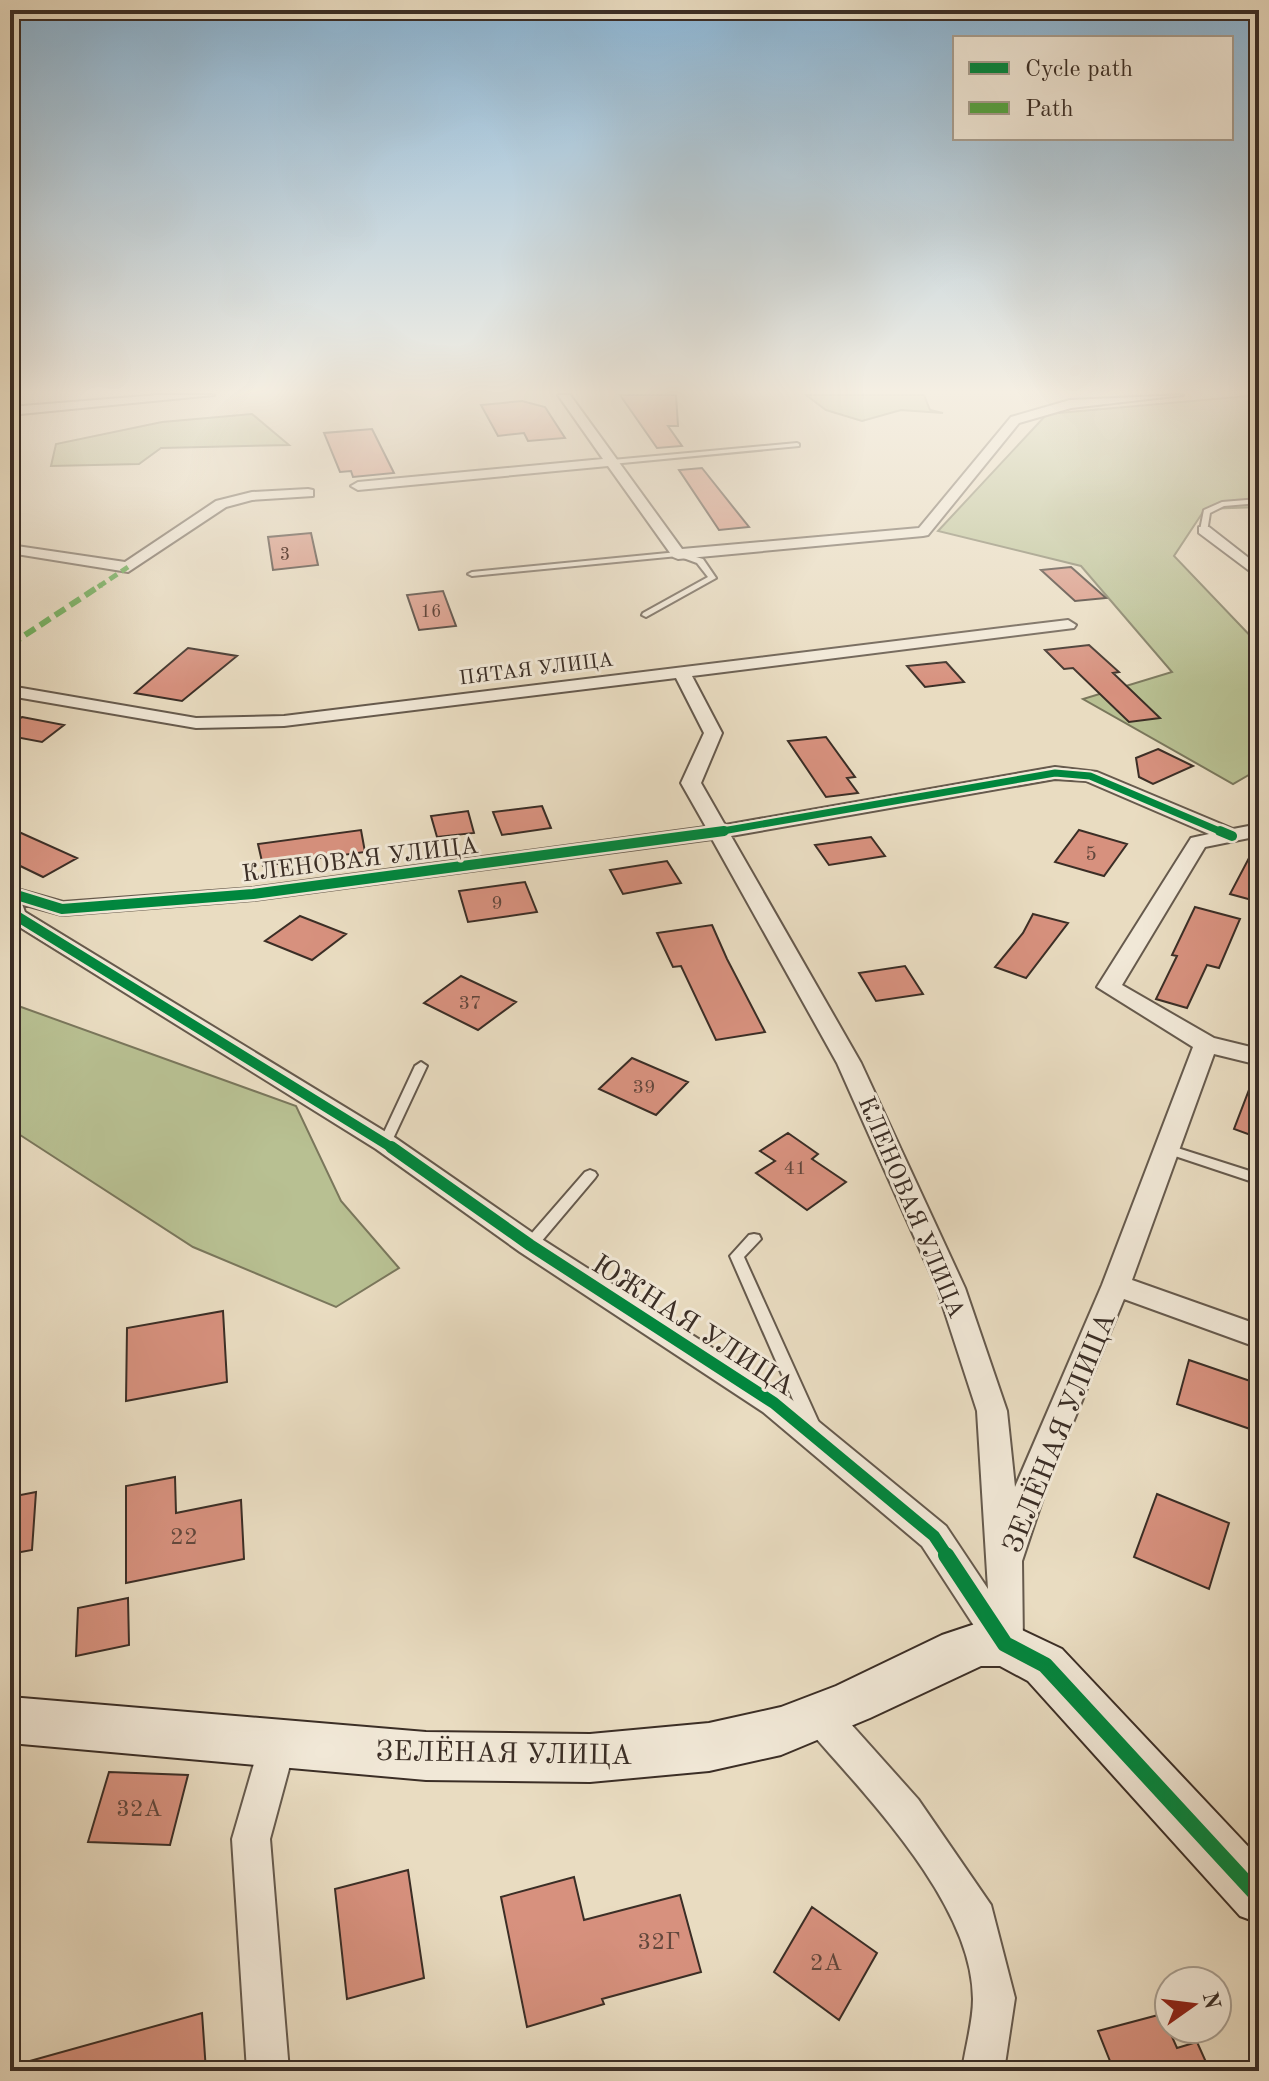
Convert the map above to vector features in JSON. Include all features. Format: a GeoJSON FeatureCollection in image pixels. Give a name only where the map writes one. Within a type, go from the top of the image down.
{"type":"FeatureCollection","features":[{"type":"Feature","properties":{"kind":"street"},"geometry":{"type":"LineString","coordinates":[[634,492],[678,554],[923,532],[956,492]]}},
{"type":"Feature","properties":{"kind":"street"},"geometry":{"type":"LineString","coordinates":[[10,549],[128,567],[221,504],[252,496],[308,493]]}},
{"type":"Feature","properties":{"kind":"street"},"geometry":{"type":"LineString","coordinates":[[1204,530],[1259,573]]}},
{"type":"Feature","properties":{"kind":"street","name":"ПЯТАЯ УЛИЦА"},"geometry":{"type":"LineString","coordinates":[[10,691],[196,723],[284,721],[1068,625]]}},
{"type":"Feature","properties":{"kind":"street"},"geometry":{"type":"LineString","coordinates":[[681,672],[713,733],[691,783],[717,832],[1055,773],[1090,776],[1232,836]]}},
{"type":"Feature","properties":{"kind":"street"},"geometry":{"type":"LineString","coordinates":[[1259,830],[1198,842],[1109,987],[1206,1044],[1259,1057]]}},
{"type":"Feature","properties":{"kind":"street","name":"КЛЕНОВАЯ УЛИЦА"},"geometry":{"type":"LineString","coordinates":[[10,893],[62,909],[253,894],[717,832],[849,1063],[951,1288],[992,1411],[1005,1561]]}},
{"type":"Feature","properties":{"kind":"street","name":"ЮЖНАЯ УЛИЦА"},"geometry":{"type":"LineString","coordinates":[[10,900],[15,915],[385,1143],[530,1245],[774,1403],[934,1536],[1005,1644],[1045,1665],[1259,1897]]}},
{"type":"Feature","properties":{"kind":"street","name":"ЗЕЛЁНАЯ УЛИЦА"},"geometry":{"type":"LineString","coordinates":[[10,1720],[426,1756],[590,1758],[709,1747],[781,1731],[820,1716],[959,1650],[1005,1644],[1005,1561],[1032,1483],[1116,1285],[1206,1044]]}},
{"type":"Feature","properties":{"kind":"street"},"geometry":{"type":"LineString","coordinates":[[1116,1285],[1259,1337]]}},
{"type":"Feature","properties":{"kind":"street"},"geometry":{"type":"LineString","coordinates":[[820,1716],[905,1812],[977,1919],[994,1998],[983,2071]]}},
{"type":"Feature","properties":{"kind":"street"},"geometry":{"type":"LineString","coordinates":[[268,2071],[251,1839],[278,1743]]}},
{"type":"Feature","properties":{"kind":"lane"},"geometry":{"type":"LineString","coordinates":[[1204,530],[1207,512],[1222,504],[1259,501]]}},
{"type":"Feature","properties":{"kind":"lane"},"geometry":{"type":"LineString","coordinates":[[472,574],[678,554],[700,561],[712,578],[646,615]]}},
{"type":"Feature","properties":{"kind":"lane"},"geometry":{"type":"LineString","coordinates":[[385,1143],[421,1066]]}},
{"type":"Feature","properties":{"kind":"lane"},"geometry":{"type":"LineString","coordinates":[[1165,1148],[1259,1179]]}},
{"type":"Feature","properties":{"kind":"lane"},"geometry":{"type":"LineString","coordinates":[[530,1245],[590,1175]]}},
{"type":"Feature","properties":{"kind":"lane"},"geometry":{"type":"LineString","coordinates":[[754,1239],[737,1256],[819,1440]]}},
{"type":"Feature","properties":{"kind":"green space"},"geometry":{"type":"Polygon","coordinates":[[[974,492],[1259,492],[1259,507],[1205,509],[1174,556],[1259,645],[1259,769],[1233,784],[1083,699],[1172,672],[1081,566],[938,531],[974,492]]]}},
{"type":"Feature","properties":{"kind":"green space"},"geometry":{"type":"Polygon","coordinates":[[[10,1003],[296,1106],[341,1201],[399,1268],[336,1307],[193,1247],[17,1133],[10,1135],[10,1003]]]}},
{"type":"Feature","properties":{"kind":"building"},"geometry":{"type":"Polygon","coordinates":[[[694,492],[721,492],[749,527],[719,530],[694,492]]]}},
{"type":"Feature","properties":{"kind":"building"},"geometry":{"type":"Polygon","coordinates":[[[311,533],[318,565],[273,570],[268,537],[311,533]]]}},
{"type":"Feature","properties":{"kind":"building"},"geometry":{"type":"Polygon","coordinates":[[[1071,567],[1106,598],[1075,601],[1041,570],[1071,567]]]}},
{"type":"Feature","properties":{"kind":"building"},"geometry":{"type":"Polygon","coordinates":[[[443,591],[456,626],[419,630],[407,595],[443,591]]]}},
{"type":"Feature","properties":{"kind":"building"},"geometry":{"type":"Polygon","coordinates":[[[1089,645],[1119,672],[1113,673],[1160,718],[1129,722],[1073,668],[1064,669],[1045,650],[1089,645]]]}},
{"type":"Feature","properties":{"kind":"building"},"geometry":{"type":"Polygon","coordinates":[[[188,648],[237,656],[182,701],[135,693],[188,648]]]}},
{"type":"Feature","properties":{"kind":"building"},"geometry":{"type":"Polygon","coordinates":[[[946,662],[964,682],[925,687],[907,666],[946,662]]]}},
{"type":"Feature","properties":{"kind":"building"},"geometry":{"type":"Polygon","coordinates":[[[22,717],[64,725],[42,742],[10,736],[10,726],[22,717]]]}},
{"type":"Feature","properties":{"kind":"building"},"geometry":{"type":"Polygon","coordinates":[[[826,737],[855,777],[847,778],[858,793],[826,797],[788,741],[826,737]]]}},
{"type":"Feature","properties":{"kind":"building"},"geometry":{"type":"Polygon","coordinates":[[[1158,749],[1193,766],[1153,784],[1139,777],[1136,758],[1158,749]]]}},
{"type":"Feature","properties":{"kind":"building"},"geometry":{"type":"Polygon","coordinates":[[[542,806],[551,828],[502,835],[493,812],[542,806]]]}},
{"type":"Feature","properties":{"kind":"building"},"geometry":{"type":"Polygon","coordinates":[[[468,811],[474,833],[437,837],[431,816],[468,811]]]}},
{"type":"Feature","properties":{"kind":"building"},"geometry":{"type":"Polygon","coordinates":[[[10,828],[77,858],[43,877],[10,861],[10,828]]]}},
{"type":"Feature","properties":{"kind":"building"},"geometry":{"type":"Polygon","coordinates":[[[361,830],[365,852],[263,866],[258,844],[361,830]]]}},
{"type":"Feature","properties":{"kind":"building"},"geometry":{"type":"Polygon","coordinates":[[[1079,830],[1127,844],[1104,876],[1055,862],[1079,830]]]}},
{"type":"Feature","properties":{"kind":"building"},"geometry":{"type":"Polygon","coordinates":[[[871,837],[885,856],[829,865],[815,845],[871,837]]]}},
{"type":"Feature","properties":{"kind":"building"},"geometry":{"type":"Polygon","coordinates":[[[1259,839],[1259,902],[1230,894],[1259,839]]]}},
{"type":"Feature","properties":{"kind":"building"},"geometry":{"type":"Polygon","coordinates":[[[667,861],[681,883],[623,894],[610,870],[667,861]]]}},
{"type":"Feature","properties":{"kind":"building"},"geometry":{"type":"Polygon","coordinates":[[[525,882],[537,912],[468,922],[459,891],[525,882]]]}},
{"type":"Feature","properties":{"kind":"building"},"geometry":{"type":"Polygon","coordinates":[[[1195,907],[1240,919],[1219,968],[1207,965],[1187,1008],[1156,999],[1177,956],[1172,955],[1195,907]]]}},
{"type":"Feature","properties":{"kind":"building"},"geometry":{"type":"Polygon","coordinates":[[[1033,914],[1068,923],[1026,978],[995,967],[1023,933],[1033,914]]]}},
{"type":"Feature","properties":{"kind":"building"},"geometry":{"type":"Polygon","coordinates":[[[300,916],[346,934],[312,960],[265,941],[300,916]]]}},
{"type":"Feature","properties":{"kind":"building"},"geometry":{"type":"Polygon","coordinates":[[[712,925],[765,1032],[716,1040],[681,966],[673,967],[657,933],[712,925]]]}},
{"type":"Feature","properties":{"kind":"building"},"geometry":{"type":"Polygon","coordinates":[[[905,966],[923,994],[876,1001],[859,973],[905,966]]]}},
{"type":"Feature","properties":{"kind":"building"},"geometry":{"type":"Polygon","coordinates":[[[461,976],[516,1002],[478,1030],[424,1003],[461,976]]]}},
{"type":"Feature","properties":{"kind":"building"},"geometry":{"type":"Polygon","coordinates":[[[632,1058],[688,1082],[656,1115],[599,1089],[632,1058]]]}},
{"type":"Feature","properties":{"kind":"building"},"geometry":{"type":"Polygon","coordinates":[[[1259,1069],[1259,1138],[1234,1129],[1259,1069]]]}},
{"type":"Feature","properties":{"kind":"building"},"geometry":{"type":"Polygon","coordinates":[[[788,1133],[818,1154],[812,1159],[846,1182],[807,1210],[756,1173],[775,1161],[760,1151],[788,1133]]]}},
{"type":"Feature","properties":{"kind":"building"},"geometry":{"type":"Polygon","coordinates":[[[223,1311],[227,1382],[126,1401],[127,1328],[223,1311]]]}},
{"type":"Feature","properties":{"kind":"building"},"geometry":{"type":"Polygon","coordinates":[[[1189,1360],[1259,1384],[1259,1432],[1177,1404],[1189,1360]]]}},
{"type":"Feature","properties":{"kind":"building"},"geometry":{"type":"Polygon","coordinates":[[[175,1477],[176,1513],[241,1500],[244,1559],[126,1583],[126,1486],[175,1477]]]}},
{"type":"Feature","properties":{"kind":"building"},"geometry":{"type":"Polygon","coordinates":[[[36,1492],[32,1550],[10,1554],[10,1497],[36,1492]]]}},
{"type":"Feature","properties":{"kind":"building"},"geometry":{"type":"Polygon","coordinates":[[[1157,1494],[1229,1523],[1209,1589],[1134,1557],[1157,1494]]]}},
{"type":"Feature","properties":{"kind":"building"},"geometry":{"type":"Polygon","coordinates":[[[128,1598],[129,1645],[76,1656],[78,1608],[128,1598]]]}},
{"type":"Feature","properties":{"kind":"building"},"geometry":{"type":"Polygon","coordinates":[[[109,1772],[188,1775],[170,1845],[88,1842],[109,1772]]]}},
{"type":"Feature","properties":{"kind":"building"},"geometry":{"type":"Polygon","coordinates":[[[408,1870],[424,1978],[347,1999],[335,1889],[408,1870]]]}},
{"type":"Feature","properties":{"kind":"building"},"geometry":{"type":"Polygon","coordinates":[[[574,1877],[584,1920],[680,1895],[701,1972],[602,1999],[604,2004],[527,2027],[501,1897],[574,1877]]]}},
{"type":"Feature","properties":{"kind":"building"},"geometry":{"type":"Polygon","coordinates":[[[812,1907],[877,1953],[839,2020],[774,1972],[812,1907]]]}},
{"type":"Feature","properties":{"kind":"building"},"geometry":{"type":"Polygon","coordinates":[[[202,2013],[206,2071],[20,2071],[19,2064],[202,2013]]]}},
{"type":"Feature","properties":{"kind":"building"},"geometry":{"type":"Polygon","coordinates":[[[1153,2016],[1153,2045],[1176,2045],[1177,2048],[1198,2045],[1210,2071],[1114,2071],[1098,2031],[1153,2016]]]}},
{"type":"Feature","properties":{"kind":"marked path"},"geometry":{"type":"LineString","coordinates":[[10,645],[128,567]]}},
{"type":"Feature","properties":{"kind":"cycle path"},"geometry":{"type":"LineString","coordinates":[[10,893],[62,909],[253,894],[717,832],[1055,773],[1090,776],[1232,836]]}},
{"type":"Feature","properties":{"kind":"cycle path"},"geometry":{"type":"LineString","coordinates":[[10,900],[15,915],[385,1143],[530,1245],[774,1403],[934,1536],[1005,1644],[1045,1665],[1259,1897]]}}]}
